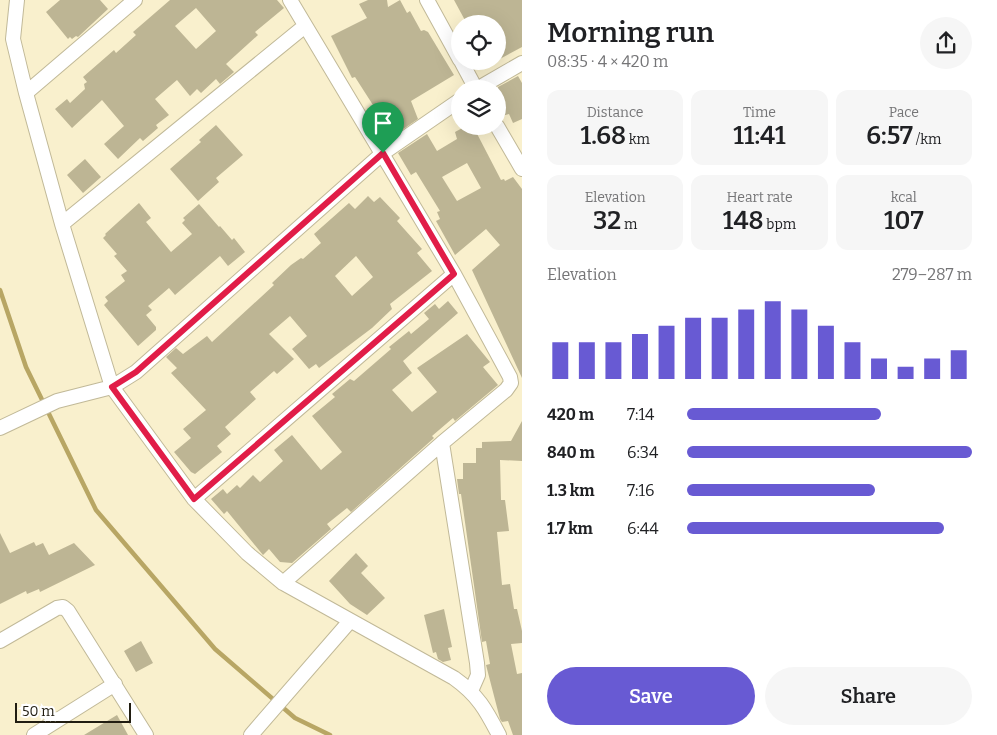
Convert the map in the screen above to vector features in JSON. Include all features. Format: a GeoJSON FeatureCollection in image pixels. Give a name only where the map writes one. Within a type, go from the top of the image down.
{"type":"FeatureCollection","features":[{"type":"Feature","properties":{"kind":"street"},"geometry":{"type":"LineString","coordinates":[[17,0],[13,39],[26,93],[62,224],[112,387],[194,499],[247,553],[283,583],[454,678],[471,691],[481,703],[500,735]]}},
{"type":"Feature","properties":{"kind":"street"},"geometry":{"type":"LineString","coordinates":[[26,93],[135,0]]}},
{"type":"Feature","properties":{"kind":"street"},"geometry":{"type":"LineString","coordinates":[[283,583],[442,443],[506,390],[511,383],[510,377],[454,274],[290,0]]}},
{"type":"Feature","properties":{"kind":"street"},"geometry":{"type":"LineString","coordinates":[[427,0],[451,44]]}},
{"type":"Feature","properties":{"kind":"street"},"geometry":{"type":"LineString","coordinates":[[62,224],[305,26]]}},
{"type":"Feature","properties":{"kind":"street"},"geometry":{"type":"LineString","coordinates":[[492,80],[522,63]]}},
{"type":"Feature","properties":{"kind":"street"},"geometry":{"type":"LineString","coordinates":[[0,428],[57,402],[112,387],[136,372],[383,153],[451,106]]}},
{"type":"Feature","properties":{"kind":"street"},"geometry":{"type":"LineString","coordinates":[[502,135],[522,169]]}},
{"type":"Feature","properties":{"kind":"street"},"geometry":{"type":"LineString","coordinates":[[194,499],[454,274]]}},
{"type":"Feature","properties":{"kind":"street"},"geometry":{"type":"LineString","coordinates":[[442,443],[477,663],[478,675],[471,691]]}},
{"type":"Feature","properties":{"kind":"street"},"geometry":{"type":"LineString","coordinates":[[0,640],[57,608],[63,607],[68,610],[146,735]]}},
{"type":"Feature","properties":{"kind":"street"},"geometry":{"type":"LineString","coordinates":[[254,732],[350,621]]}},
{"type":"Feature","properties":{"kind":"street"},"geometry":{"type":"LineString","coordinates":[[34,735],[115,684]]}},
{"type":"Feature","properties":{"kind":"building"},"geometry":{"type":"Polygon","coordinates":[[[60,0],[100,0],[108,9],[78,37],[76,36],[72,39],[70,37],[68,39],[46,12],[60,0]]]}},
{"type":"Feature","properties":{"kind":"building"},"geometry":{"type":"Polygon","coordinates":[[[170,0],[277,0],[284,8],[255,32],[258,35],[226,64],[234,72],[220,84],[216,79],[201,93],[197,89],[190,96],[177,80],[155,99],[169,115],[156,125],[158,128],[143,141],[140,138],[118,159],[104,144],[124,126],[102,100],[72,128],[55,109],[67,99],[70,103],[85,89],[84,84],[87,82],[83,77],[114,50],[116,53],[136,35],[133,32],[170,0]],[[196,8],[175,26],[196,49],[216,31],[196,8]]]}},
{"type":"Feature","properties":{"kind":"building"},"geometry":{"type":"Polygon","coordinates":[[[368,0],[387,0],[388,7],[400,0],[407,13],[410,11],[421,31],[428,32],[454,75],[411,101],[418,119],[399,132],[387,112],[380,116],[355,77],[352,78],[331,36],[367,18],[359,4],[368,0]]]}},
{"type":"Feature","properties":{"kind":"building"},"geometry":{"type":"Polygon","coordinates":[[[454,0],[522,0],[522,47],[506,56],[506,15],[462,15],[454,0]]]}},
{"type":"Feature","properties":{"kind":"building"},"geometry":{"type":"Polygon","coordinates":[[[518,76],[522,83],[522,119],[513,123],[509,114],[506,115],[506,83],[518,76]]]}},
{"type":"Feature","properties":{"kind":"building"},"geometry":{"type":"Polygon","coordinates":[[[216,125],[243,155],[216,178],[219,182],[198,201],[170,169],[201,142],[199,140],[216,125]]]}},
{"type":"Feature","properties":{"kind":"building"},"geometry":{"type":"Polygon","coordinates":[[[427,134],[437,151],[457,139],[456,135],[478,135],[501,180],[504,179],[505,181],[513,177],[522,189],[522,378],[472,270],[500,245],[486,229],[455,255],[436,221],[440,219],[437,212],[440,211],[416,172],[411,175],[398,153],[427,134]],[[467,163],[442,177],[457,201],[481,188],[467,163]]]}},
{"type":"Feature","properties":{"kind":"building"},"geometry":{"type":"Polygon","coordinates":[[[85,159],[101,177],[83,193],[67,175],[85,159]]]}},
{"type":"Feature","properties":{"kind":"building"},"geometry":{"type":"Polygon","coordinates":[[[368,196],[374,202],[380,197],[400,218],[397,221],[422,249],[417,253],[432,271],[390,304],[392,309],[372,328],[319,368],[316,364],[309,369],[292,349],[307,336],[290,316],[269,334],[294,359],[277,374],[274,371],[250,392],[256,399],[225,427],[231,434],[217,446],[222,452],[195,474],[191,472],[174,452],[191,438],[183,429],[206,410],[171,373],[177,368],[166,357],[176,348],[183,354],[207,336],[212,342],[274,285],[272,283],[291,265],[301,258],[303,259],[321,243],[314,234],[349,203],[355,209],[368,196]],[[356,256],[335,276],[352,296],[373,277],[356,256]]]}},
{"type":"Feature","properties":{"kind":"building"},"geometry":{"type":"Polygon","coordinates":[[[139,203],[151,218],[146,222],[171,252],[192,234],[182,223],[185,220],[183,218],[199,204],[232,240],[234,238],[245,252],[228,266],[220,256],[175,295],[169,288],[148,306],[152,310],[146,315],[156,327],[156,330],[138,346],[104,305],[108,301],[105,297],[125,281],[121,275],[127,271],[114,256],[117,254],[103,238],[139,203]]]}},
{"type":"Feature","properties":{"kind":"building"},"geometry":{"type":"Polygon","coordinates":[[[448,301],[458,313],[403,361],[412,373],[392,390],[412,412],[437,392],[417,368],[467,334],[490,362],[483,367],[498,385],[455,421],[453,418],[432,436],[434,438],[351,512],[347,508],[327,524],[331,529],[292,563],[280,562],[269,549],[263,555],[227,511],[224,514],[211,499],[223,489],[227,494],[237,485],[240,488],[253,475],[260,482],[283,461],[274,450],[292,435],[321,470],[342,452],[312,416],[335,397],[332,394],[350,379],[354,381],[391,349],[389,347],[409,331],[411,334],[429,319],[424,313],[435,304],[439,309],[448,301]]]}},
{"type":"Feature","properties":{"kind":"building"},"geometry":{"type":"Polygon","coordinates":[[[522,421],[522,461],[500,460],[501,500],[505,500],[509,531],[497,532],[502,585],[510,584],[514,609],[517,609],[522,631],[522,643],[511,644],[517,674],[522,673],[522,735],[513,735],[508,721],[502,722],[500,719],[486,665],[490,664],[486,641],[482,642],[461,494],[459,494],[457,479],[463,479],[463,463],[476,463],[476,448],[482,448],[482,442],[511,441],[522,421]]]}},
{"type":"Feature","properties":{"kind":"building"},"geometry":{"type":"Polygon","coordinates":[[[0,533],[10,553],[34,542],[36,546],[43,543],[49,555],[74,543],[95,565],[40,592],[39,589],[27,594],[26,591],[0,604],[0,533]]]}},
{"type":"Feature","properties":{"kind":"building"},"geometry":{"type":"Polygon","coordinates":[[[356,553],[368,566],[361,573],[385,598],[367,615],[350,604],[329,581],[356,553]]]}},
{"type":"Feature","properties":{"kind":"building"},"geometry":{"type":"Polygon","coordinates":[[[444,609],[452,647],[448,648],[451,660],[443,662],[438,659],[436,652],[433,653],[424,615],[444,609]]]}},
{"type":"Feature","properties":{"kind":"building"},"geometry":{"type":"Polygon","coordinates":[[[141,641],[153,663],[136,672],[124,651],[141,641]]]}},
{"type":"Feature","properties":{"kind":"building"},"geometry":{"type":"Polygon","coordinates":[[[117,715],[128,735],[84,735],[117,715]]]}},
{"type":"Feature","properties":{"kind":"waterway"},"geometry":{"type":"LineString","coordinates":[[0,290],[26,367],[96,510],[215,649],[295,718],[330,735]]}},
{"type":"Feature","properties":{"kind":"route"},"geometry":{"type":"LineString","coordinates":[[383,153],[454,274],[194,499],[112,387],[136,372],[383,153]]}}]}
